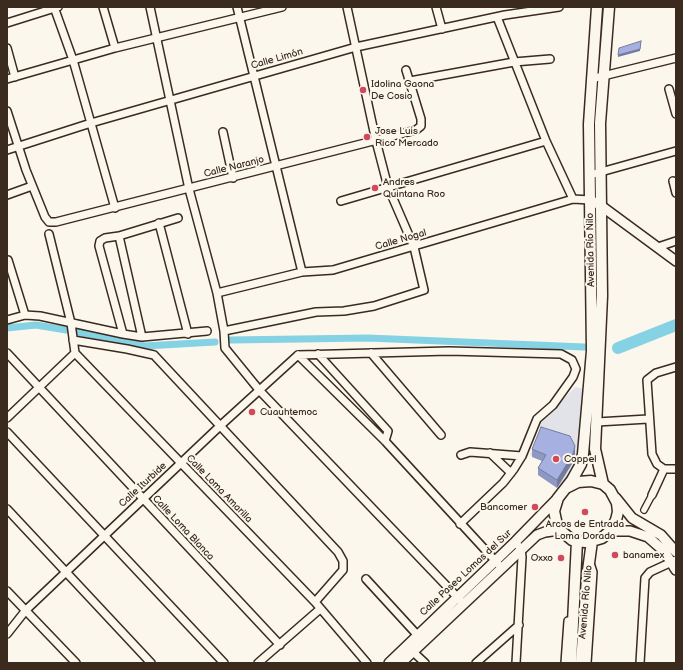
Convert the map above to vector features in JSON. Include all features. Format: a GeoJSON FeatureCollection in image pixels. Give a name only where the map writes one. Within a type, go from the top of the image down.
{"type":"FeatureCollection","features":[{"type":"Feature","properties":{"kind":"main road","name":"Avenida Río Nilo"},"geometry":{"type":"LineString","coordinates":[[566,488],[577,472],[583,454],[592,351],[589,124],[597,7]]}},
{"type":"Feature","properties":{"kind":"main road","name":"Avenida Río Nilo"},"geometry":{"type":"LineString","coordinates":[[603,484],[596,457],[602,296],[600,123],[609,7]]}},
{"type":"Feature","properties":{"kind":"main road"},"geometry":{"type":"LineString","coordinates":[[586,480],[603,484],[616,498],[618,508],[617,516],[610,531],[602,538],[592,541],[577,541],[568,537],[560,530],[554,518],[554,511],[558,498],[566,488],[573,484],[586,480]]}},
{"type":"Feature","properties":{"kind":"main road","name":"Avenida Río Nilo"},"geometry":{"type":"LineString","coordinates":[[571,663],[577,541]]}},
{"type":"Feature","properties":{"kind":"main road","name":"Avenida Río Nilo"},"geometry":{"type":"LineString","coordinates":[[580,663],[592,541]]}},
{"type":"Feature","properties":{"kind":"street"},"geometry":{"type":"LineString","coordinates":[[7,23],[56,7],[73,60],[115,208]]}},
{"type":"Feature","properties":{"kind":"street"},"geometry":{"type":"LineString","coordinates":[[103,7],[115,48]]}},
{"type":"Feature","properties":{"kind":"street"},"geometry":{"type":"LineString","coordinates":[[150,7],[158,38],[189,189],[217,294],[224,331],[223,344],[228,354],[260,391],[460,600]]}},
{"type":"Feature","properties":{"kind":"street"},"geometry":{"type":"LineString","coordinates":[[237,7],[302,272]]}},
{"type":"Feature","properties":{"kind":"street"},"geometry":{"type":"LineString","coordinates":[[7,79],[115,48],[282,7]]}},
{"type":"Feature","properties":{"kind":"street"},"geometry":{"type":"LineString","coordinates":[[224,331],[316,312],[344,311],[374,306],[424,290],[414,247],[388,186],[376,141],[347,7]]}},
{"type":"Feature","properties":{"kind":"street"},"geometry":{"type":"LineString","coordinates":[[436,7],[442,29]]}},
{"type":"Feature","properties":{"kind":"street"},"geometry":{"type":"LineString","coordinates":[[503,7],[505,15]]}},
{"type":"Feature","properties":{"kind":"street","name":"Calle Limón"},"geometry":{"type":"LineString","coordinates":[[7,150],[91,123],[356,47],[505,15],[558,7]]}},
{"type":"Feature","properties":{"kind":"street"},"geometry":{"type":"LineString","coordinates":[[497,17],[546,141],[573,199]]}},
{"type":"Feature","properties":{"kind":"street"},"geometry":{"type":"LineString","coordinates":[[7,48],[15,77]]}},
{"type":"Feature","properties":{"kind":"street"},"geometry":{"type":"LineString","coordinates":[[591,79],[676,58]]}},
{"type":"Feature","properties":{"kind":"street"},"geometry":{"type":"LineString","coordinates":[[406,70],[410,81],[514,62],[550,59]]}},
{"type":"Feature","properties":{"kind":"street","name":"Calle Naranjo"},"geometry":{"type":"LineString","coordinates":[[32,186],[44,217],[50,222],[115,208],[416,130],[421,126],[421,119],[410,81]]}},
{"type":"Feature","properties":{"kind":"street"},"geometry":{"type":"LineString","coordinates":[[670,89],[676,114]]}},
{"type":"Feature","properties":{"kind":"street"},"geometry":{"type":"LineString","coordinates":[[7,111],[32,186],[7,195]]}},
{"type":"Feature","properties":{"kind":"street"},"geometry":{"type":"LineString","coordinates":[[223,132],[233,178]]}},
{"type":"Feature","properties":{"kind":"street"},"geometry":{"type":"LineString","coordinates":[[341,200],[546,141]]}},
{"type":"Feature","properties":{"kind":"street"},"geometry":{"type":"LineString","coordinates":[[590,175],[676,151]]}},
{"type":"Feature","properties":{"kind":"street"},"geometry":{"type":"LineString","coordinates":[[23,189],[26,170]]}},
{"type":"Feature","properties":{"kind":"street"},"geometry":{"type":"LineString","coordinates":[[673,181],[676,193]]}},
{"type":"Feature","properties":{"kind":"street","name":"Calle Nogal"},"geometry":{"type":"LineString","coordinates":[[217,294],[302,272],[333,270],[573,199],[590,200]]}},
{"type":"Feature","properties":{"kind":"street"},"geometry":{"type":"LineString","coordinates":[[590,200],[600,205],[676,261]]}},
{"type":"Feature","properties":{"kind":"street"},"geometry":{"type":"LineString","coordinates":[[123,334],[99,246],[100,241],[105,238],[119,236],[178,218]]}},
{"type":"Feature","properties":{"kind":"street"},"geometry":{"type":"LineString","coordinates":[[159,223],[188,334]]}},
{"type":"Feature","properties":{"kind":"street"},"geometry":{"type":"LineString","coordinates":[[7,418],[75,353],[71,323],[49,234]]}},
{"type":"Feature","properties":{"kind":"street"},"geometry":{"type":"LineString","coordinates":[[119,236],[142,337]]}},
{"type":"Feature","properties":{"kind":"street"},"geometry":{"type":"LineString","coordinates":[[658,247],[676,241]]}},
{"type":"Feature","properties":{"kind":"street"},"geometry":{"type":"LineString","coordinates":[[8,260],[25,315]]}},
{"type":"Feature","properties":{"kind":"street"},"geometry":{"type":"LineString","coordinates":[[7,320],[25,315],[40,316],[142,337],[188,334],[207,330]]}},
{"type":"Feature","properties":{"kind":"street"},"geometry":{"type":"LineString","coordinates":[[73,340],[154,355],[338,552],[343,561],[343,570],[315,602]]}},
{"type":"Feature","properties":{"kind":"street"},"geometry":{"type":"LineString","coordinates":[[298,355],[449,351],[561,354],[568,357],[575,364],[576,369],[573,377],[552,405],[536,419],[522,456],[511,473],[503,483],[460,524]]}},
{"type":"Feature","properties":{"kind":"street","name":"Calle Loma Blanca"},"geometry":{"type":"LineString","coordinates":[[7,353],[38,388],[280,645]]}},
{"type":"Feature","properties":{"kind":"street","name":"Calle Loma Amarilla"},"geometry":{"type":"LineString","coordinates":[[75,353],[315,602],[367,663]]}},
{"type":"Feature","properties":{"kind":"street"},"geometry":{"type":"LineString","coordinates":[[371,353],[441,435]]}},
{"type":"Feature","properties":{"kind":"street"},"geometry":{"type":"LineString","coordinates":[[318,354],[388,431],[385,441]]}},
{"type":"Feature","properties":{"kind":"street"},"geometry":{"type":"LineString","coordinates":[[298,355],[385,441],[498,564]]}},
{"type":"Feature","properties":{"kind":"street","name":"Calle Iturbide"},"geometry":{"type":"LineString","coordinates":[[7,634],[26,610],[104,535],[298,355]]}},
{"type":"Feature","properties":{"kind":"street"},"geometry":{"type":"LineString","coordinates":[[676,367],[656,373],[648,378],[648,419],[652,454],[657,464],[664,469],[676,469]]}},
{"type":"Feature","properties":{"kind":"street"},"geometry":{"type":"LineString","coordinates":[[597,422],[648,419]]}},
{"type":"Feature","properties":{"kind":"street"},"geometry":{"type":"LineString","coordinates":[[7,432],[224,663]]}},
{"type":"Feature","properties":{"kind":"street"},"geometry":{"type":"LineString","coordinates":[[461,455],[470,452],[522,456]]}},
{"type":"Feature","properties":{"kind":"street"},"geometry":{"type":"LineString","coordinates":[[490,453],[511,473]]}},
{"type":"Feature","properties":{"kind":"street"},"geometry":{"type":"LineString","coordinates":[[644,510],[664,469]]}},
{"type":"Feature","properties":{"kind":"street","name":"Calle Paseo Lomas del Sur"},"geometry":{"type":"LineString","coordinates":[[401,663],[417,635],[460,600],[518,546],[558,498]]}},
{"type":"Feature","properties":{"kind":"street"},"geometry":{"type":"LineString","coordinates":[[616,498],[632,518],[661,535],[676,552]]}},
{"type":"Feature","properties":{"kind":"street"},"geometry":{"type":"LineString","coordinates":[[7,509],[151,663]]}},
{"type":"Feature","properties":{"kind":"street","name":"Calle Paseo Lomas del Sur"},"geometry":{"type":"LineString","coordinates":[[518,546],[537,535],[545,532],[560,530]]}},
{"type":"Feature","properties":{"kind":"street"},"geometry":{"type":"LineString","coordinates":[[610,531],[630,531],[642,534],[659,545],[675,564],[650,572],[645,578],[640,663]]}},
{"type":"Feature","properties":{"kind":"street"},"geometry":{"type":"LineString","coordinates":[[516,663],[522,557],[518,546]]}},
{"type":"Feature","properties":{"kind":"street"},"geometry":{"type":"LineString","coordinates":[[565,663],[572,571],[576,558]]}},
{"type":"Feature","properties":{"kind":"street"},"geometry":{"type":"LineString","coordinates":[[587,663],[593,572],[590,560]]}},
{"type":"Feature","properties":{"kind":"street"},"geometry":{"type":"LineString","coordinates":[[366,579],[424,642]]}},
{"type":"Feature","properties":{"kind":"street"},"geometry":{"type":"LineString","coordinates":[[7,590],[76,663]]}},
{"type":"Feature","properties":{"kind":"street","name":"Calle Paseo Lomas del Sur"},"geometry":{"type":"LineString","coordinates":[[388,663],[409,649],[424,642],[460,600]]}},
{"type":"Feature","properties":{"kind":"street"},"geometry":{"type":"LineString","coordinates":[[258,663],[320,609]]}},
{"type":"Feature","properties":{"kind":"street"},"geometry":{"type":"LineString","coordinates":[[476,663],[518,624]]}},
{"type":"Feature","properties":{"kind":"street"},"geometry":{"type":"LineString","coordinates":[[409,649],[425,663]]}},
{"type":"Feature","properties":{"kind":"shaded area"},"geometry":{"type":"Polygon","coordinates":[[[575,387],[584,389],[577,458],[560,489],[538,475],[546,463],[530,455],[539,434],[542,418],[559,404],[575,387]]]}},
{"type":"Feature","properties":{"kind":"building"},"geometry":{"type":"Polygon","coordinates":[[[641,41],[640,49],[618,55],[619,48],[641,41]]]}},
{"type":"Feature","properties":{"kind":"building","name":"Coppel"},"geometry":{"type":"Polygon","coordinates":[[[541,427],[570,436],[575,446],[573,454],[557,480],[538,468],[546,455],[532,449],[541,427]]]}},
{"type":"Feature","properties":{"kind":"waterway"},"geometry":{"type":"LineString","coordinates":[[7,328],[36,325],[66,330]]}},
{"type":"Feature","properties":{"kind":"waterway"},"geometry":{"type":"LineString","coordinates":[[618,348],[676,325]]}},
{"type":"Feature","properties":{"kind":"waterway"},"geometry":{"type":"LineString","coordinates":[[77,332],[145,346],[215,342]]}},
{"type":"Feature","properties":{"kind":"waterway"},"geometry":{"type":"LineString","coordinates":[[231,340],[368,338],[584,347]]}},
{"type":"Feature","properties":{"kind":"place","name":"Idolina Gaona De Cosio"},"geometry":{"type":"Point","coordinates":[363,90]}},
{"type":"Feature","properties":{"kind":"place","name":"Jose Luis Rico Mercado"},"geometry":{"type":"Point","coordinates":[367,137]}},
{"type":"Feature","properties":{"kind":"place","name":"Andres Quintana Roo"},"geometry":{"type":"Point","coordinates":[375,188]}},
{"type":"Feature","properties":{"kind":"place","name":"Cuauhtemoc"},"geometry":{"type":"Point","coordinates":[252,412]}},
{"type":"Feature","properties":{"kind":"place","name":"Coppel"},"geometry":{"type":"Point","coordinates":[556,459]}},
{"type":"Feature","properties":{"kind":"place","name":"Bancomer"},"geometry":{"type":"Point","coordinates":[535,507]}},
{"type":"Feature","properties":{"kind":"place","name":"Arcos de Entrada Loma Dorada"},"geometry":{"type":"Point","coordinates":[585,512]}},
{"type":"Feature","properties":{"kind":"place","name":"banamex"},"geometry":{"type":"Point","coordinates":[615,555]}},
{"type":"Feature","properties":{"kind":"place","name":"Oxxo"},"geometry":{"type":"Point","coordinates":[561,558]}}]}
